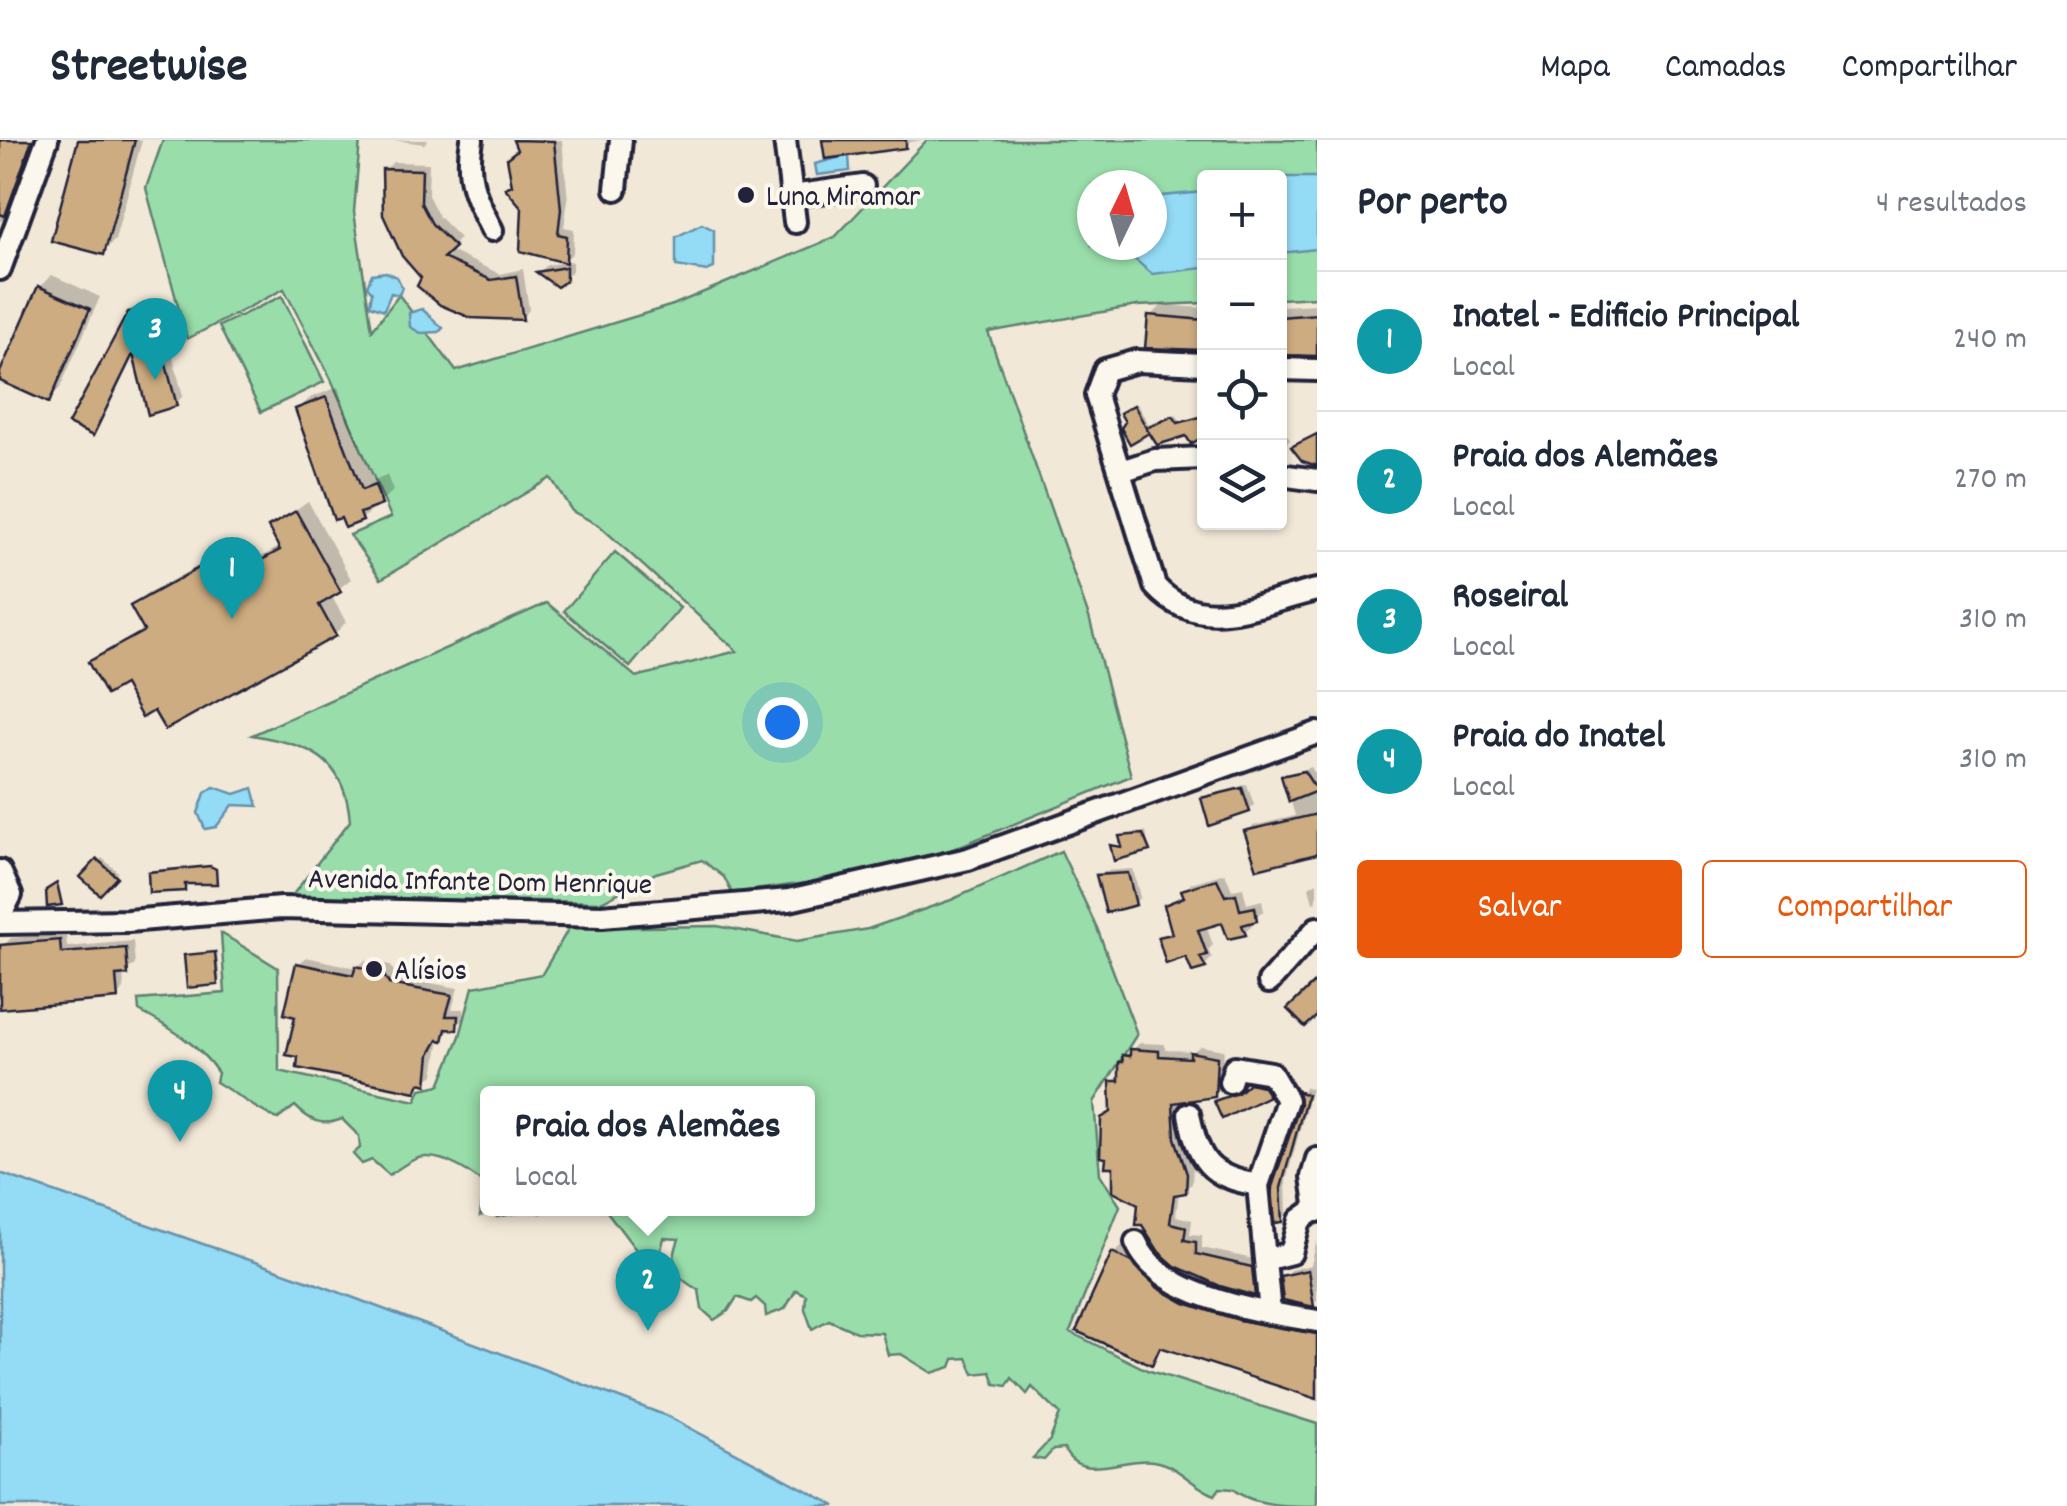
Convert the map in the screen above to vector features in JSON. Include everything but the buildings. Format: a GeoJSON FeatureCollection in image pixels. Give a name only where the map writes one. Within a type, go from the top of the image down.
{"type":"FeatureCollection","features":[{"type":"Feature","properties":{"kind":"street"},"geometry":{"type":"LineString","coordinates":[[0,269],[47,140]]}},
{"type":"Feature","properties":{"kind":"street"},"geometry":{"type":"LineString","coordinates":[[472,140],[466,166],[474,197],[492,230]]}},
{"type":"Feature","properties":{"kind":"street"},"geometry":{"type":"LineString","coordinates":[[616,190],[621,140]]}},
{"type":"Feature","properties":{"kind":"street"},"geometry":{"type":"LineString","coordinates":[[785,140],[795,222]]}},
{"type":"Feature","properties":{"kind":"street"},"geometry":{"type":"LineString","coordinates":[[792,196],[863,186]]}},
{"type":"Feature","properties":{"kind":"street"},"geometry":{"type":"LineString","coordinates":[[1197,364],[1136,361],[1105,370],[1096,395],[1154,586],[1174,607],[1212,616],[1317,590]]}},
{"type":"Feature","properties":{"kind":"street"},"geometry":{"type":"LineString","coordinates":[[1287,368],[1317,370]]}},
{"type":"Feature","properties":{"kind":"street"},"geometry":{"type":"LineString","coordinates":[[1121,471],[1155,460],[1197,458]]}},
{"type":"Feature","properties":{"kind":"street"},"geometry":{"type":"LineString","coordinates":[[1287,475],[1317,480]]}},
{"type":"Feature","properties":{"kind":"street","name":"Avenida Infante Dom Henrique"},"geometry":{"type":"LineString","coordinates":[[3,915],[36,924],[128,921],[281,908],[602,916],[789,900],[892,879],[1010,846],[1317,733]]}},
{"type":"Feature","properties":{"kind":"street"},"geometry":{"type":"LineString","coordinates":[[0,872],[9,886],[3,915]]}},
{"type":"Feature","properties":{"kind":"street"},"geometry":{"type":"LineString","coordinates":[[1269,982],[1317,928]]}},
{"type":"Feature","properties":{"kind":"street"},"geometry":{"type":"LineString","coordinates":[[1230,1082],[1235,1067],[1271,1073],[1287,1100],[1258,1185],[1268,1259],[1270,1313]]}},
{"type":"Feature","properties":{"kind":"street"},"geometry":{"type":"LineString","coordinates":[[1189,1114],[1194,1142],[1208,1165],[1225,1180],[1258,1185]]}},
{"type":"Feature","properties":{"kind":"street"},"geometry":{"type":"LineString","coordinates":[[1268,1259],[1291,1253],[1300,1220],[1315,1211],[1312,1176],[1317,1159]]}},
{"type":"Feature","properties":{"kind":"street"},"geometry":{"type":"LineString","coordinates":[[1136,1242],[1141,1254],[1162,1271],[1208,1298],[1317,1320]]}},
{"type":"Feature","properties":{"kind":"green space"},"geometry":{"type":"Polygon","coordinates":[[[163,140],[360,140],[354,212],[372,330],[399,295],[456,371],[673,305],[835,237],[927,140],[1317,140],[1317,297],[1287,299],[1287,170],[1197,170],[1197,303],[1137,306],[988,332],[1089,617],[1131,776],[943,853],[828,880],[732,893],[724,877],[702,860],[656,873],[601,902],[291,897],[350,821],[347,799],[332,768],[320,757],[306,749],[252,735],[547,603],[636,677],[737,651],[600,526],[572,511],[551,478],[381,579],[350,535],[391,517],[331,379],[284,289],[187,339],[146,188],[163,140]]]}},
{"type":"Feature","properties":{"kind":"green space"},"geometry":{"type":"Polygon","coordinates":[[[282,296],[324,382],[261,412],[219,326],[282,296]]]}},
{"type":"Feature","properties":{"kind":"green space"},"geometry":{"type":"Polygon","coordinates":[[[615,552],[680,608],[630,667],[564,611],[615,552]]]}},
{"type":"Feature","properties":{"kind":"green space"},"geometry":{"type":"Polygon","coordinates":[[[1061,851],[1097,928],[1137,1034],[1094,1102],[1100,1174],[1120,1206],[1070,1332],[1147,1370],[1317,1424],[1317,1506],[1261,1502],[1233,1489],[1220,1488],[1215,1495],[1153,1461],[1092,1467],[1071,1459],[1064,1449],[1053,1450],[1044,1460],[1033,1458],[1050,1440],[1060,1414],[1032,1387],[1027,1394],[1012,1378],[1007,1386],[995,1384],[991,1372],[974,1374],[967,1358],[954,1359],[951,1367],[932,1373],[901,1354],[888,1355],[882,1333],[856,1332],[829,1320],[812,1329],[805,1309],[806,1295],[796,1290],[785,1309],[766,1316],[765,1306],[756,1298],[751,1302],[737,1297],[728,1311],[714,1320],[702,1309],[699,1290],[683,1280],[675,1269],[679,1239],[664,1238],[661,1250],[640,1255],[610,1216],[815,1216],[815,1086],[480,1086],[480,1182],[460,1167],[433,1157],[416,1159],[389,1175],[372,1160],[362,1164],[353,1154],[360,1148],[359,1136],[342,1119],[317,1121],[295,1106],[278,1119],[264,1112],[216,1082],[218,1073],[193,1045],[139,1011],[138,1000],[225,993],[221,933],[278,968],[279,1071],[416,1101],[421,1089],[440,1085],[460,1036],[473,987],[542,974],[569,928],[717,926],[797,941],[868,929],[951,900],[1061,851]]]}},
{"type":"Feature","properties":{"kind":"water"},"geometry":{"type":"Polygon","coordinates":[[[849,155],[850,171],[817,175],[815,164],[849,155]]]}},
{"type":"Feature","properties":{"kind":"water"},"geometry":{"type":"Polygon","coordinates":[[[1287,177],[1317,177],[1317,249],[1287,252],[1287,177]]]}},
{"type":"Feature","properties":{"kind":"water"},"geometry":{"type":"Polygon","coordinates":[[[1197,193],[1197,269],[1152,274],[1136,260],[1167,260],[1167,196],[1197,193]]]}},
{"type":"Feature","properties":{"kind":"water"},"geometry":{"type":"Polygon","coordinates":[[[702,224],[714,230],[714,268],[707,271],[676,266],[676,237],[702,224]]]}},
{"type":"Feature","properties":{"kind":"water"},"geometry":{"type":"Polygon","coordinates":[[[386,272],[397,277],[402,287],[399,295],[391,293],[384,310],[370,305],[372,292],[367,286],[372,274],[386,272]]]}},
{"type":"Feature","properties":{"kind":"water"},"geometry":{"type":"Polygon","coordinates":[[[422,309],[443,328],[439,332],[421,333],[410,327],[409,313],[422,309]]]}},
{"type":"Feature","properties":{"kind":"water"},"geometry":{"type":"Polygon","coordinates":[[[214,787],[235,794],[253,788],[258,806],[233,805],[216,827],[205,829],[198,813],[205,793],[214,787]]]}},
{"type":"Feature","properties":{"kind":"water"},"geometry":{"type":"Polygon","coordinates":[[[0,1173],[309,1281],[667,1416],[836,1506],[0,1506],[0,1173]]]}},
{"type":"Feature","properties":{"kind":"place","name":"Luna Miramar"},"geometry":{"type":"Point","coordinates":[746,195]}},
{"type":"Feature","properties":{"kind":"place","name":"Roseiral"},"geometry":{"type":"Point","coordinates":[155,380]}},
{"type":"Feature","properties":{"kind":"place","name":"Inatel - Edificio Principal"},"geometry":{"type":"Point","coordinates":[232,619]}},
{"type":"Feature","properties":{"kind":"place","name":"Alísios"},"geometry":{"type":"Point","coordinates":[374,969]}},
{"type":"Feature","properties":{"kind":"place","name":"Praia do Inatel"},"geometry":{"type":"Point","coordinates":[180,1142]}},
{"type":"Feature","properties":{"kind":"place","name":"Praia dos Alemães"},"geometry":{"type":"Point","coordinates":[648,1331]}}]}
